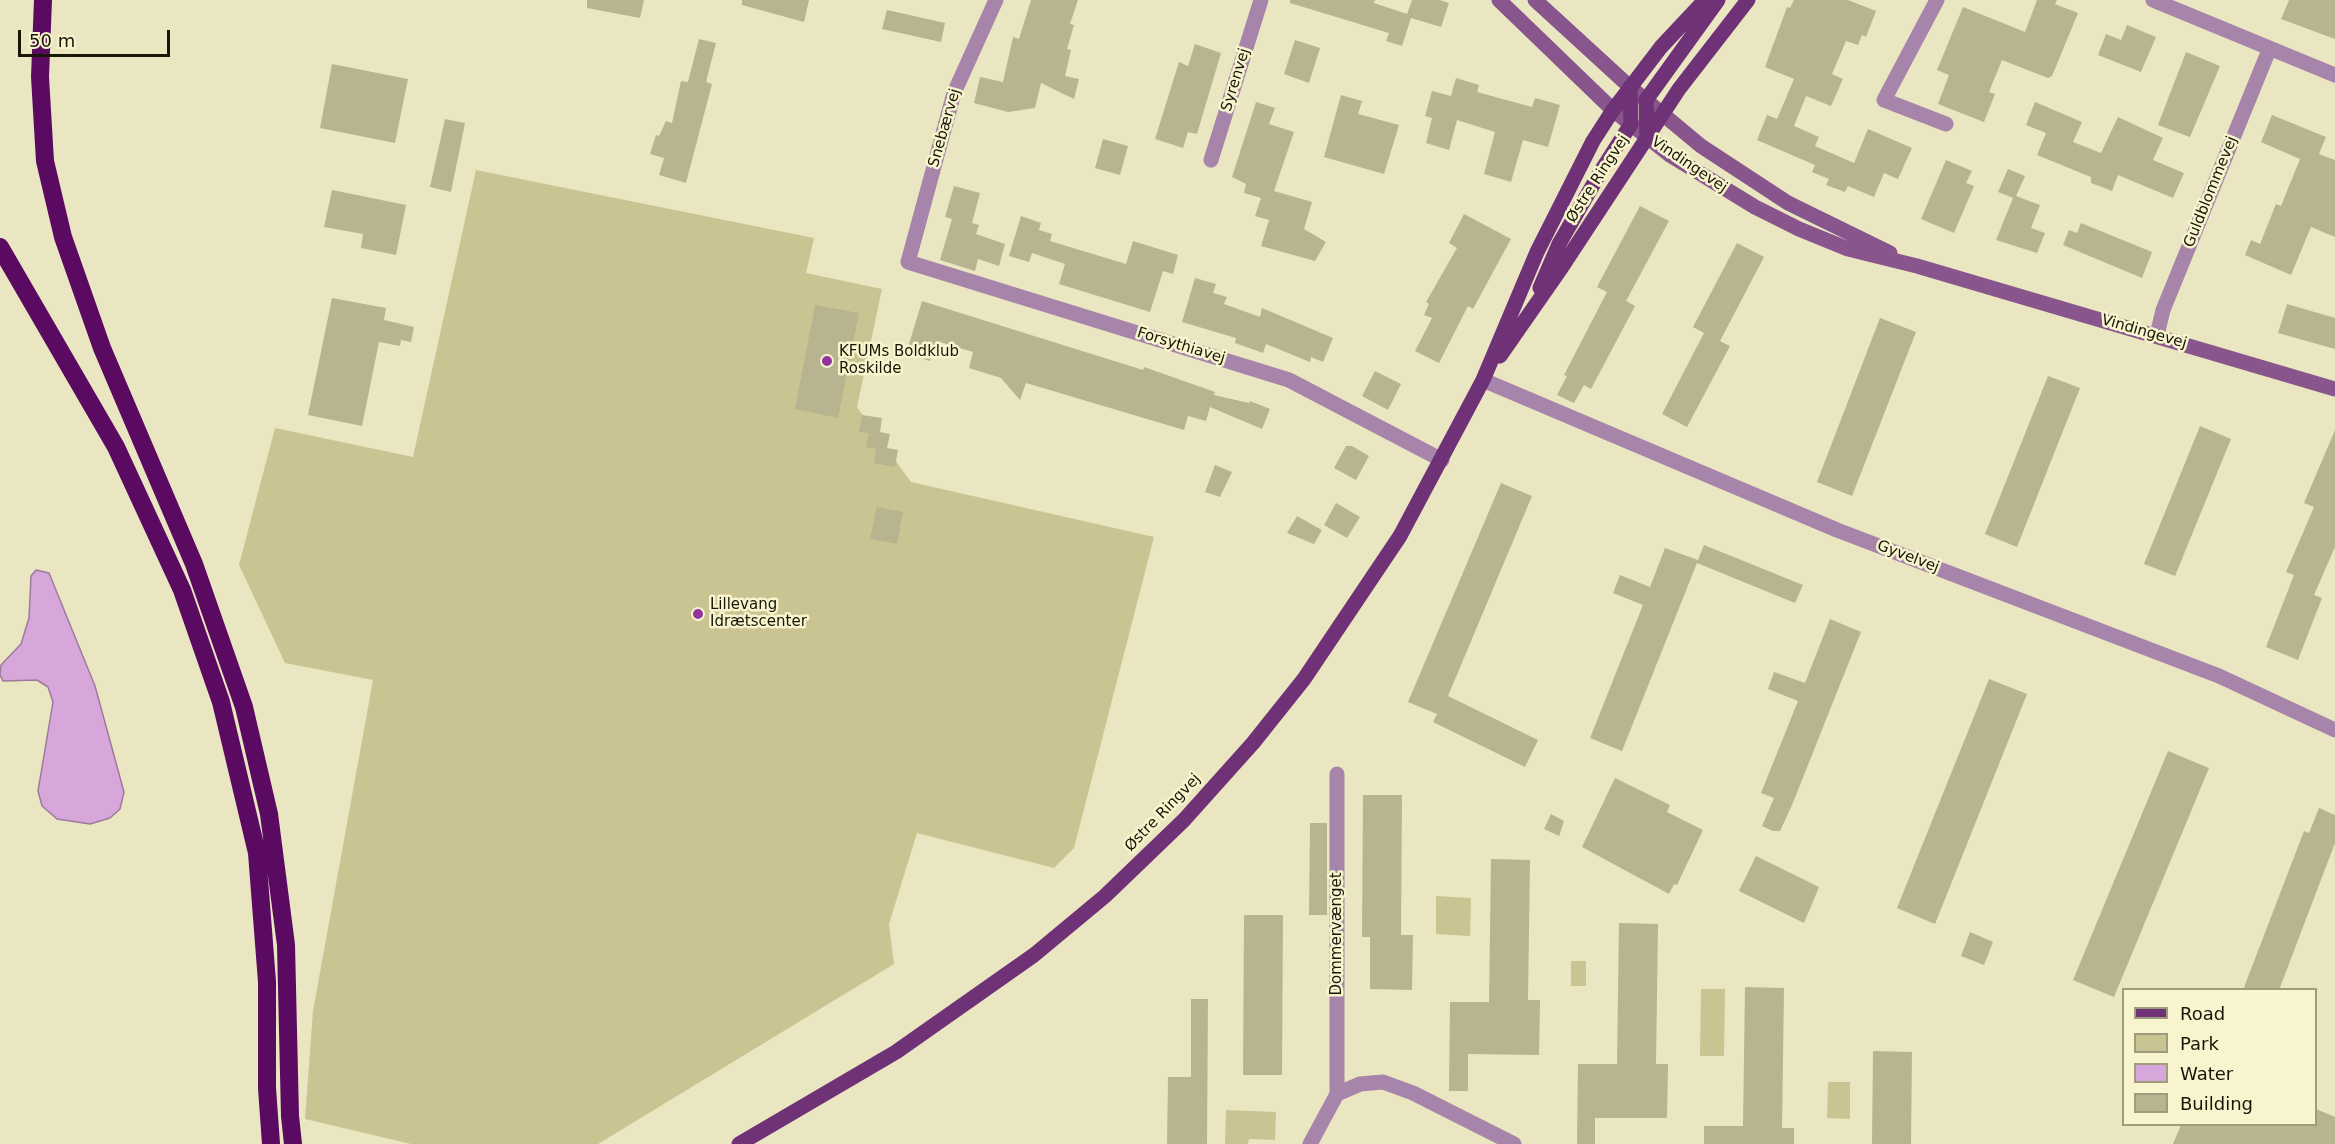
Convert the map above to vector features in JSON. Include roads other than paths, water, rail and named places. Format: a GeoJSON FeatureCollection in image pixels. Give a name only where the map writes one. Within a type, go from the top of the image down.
{"type":"FeatureCollection","features":[{"type":"Feature","properties":{"kind":"highway"},"geometry":{"type":"LineString","coordinates":[[43,0],[40,77],[45,161],[63,237],[102,348],[194,564],[244,707],[269,814],[286,945],[290,1116],[293,1144]]}},
{"type":"Feature","properties":{"kind":"highway"},"geometry":{"type":"LineString","coordinates":[[0,247],[116,447],[182,590],[221,702],[257,853],[267,982],[267,1088],[272,1144]]}},
{"type":"Feature","properties":{"kind":"main road","name":"Østre Ringvej"},"geometry":{"type":"LineString","coordinates":[[739,1144],[896,1052],[1016,968],[1105,896],[1184,820],[1253,743],[1304,679],[1400,536],[1483,380],[1537,252],[1593,141],[1613,110],[1661,47],[1705,0]]}},
{"type":"Feature","properties":{"kind":"main road"},"geometry":{"type":"LineString","coordinates":[[1647,137],[1646,100],[1718,0]]}},
{"type":"Feature","properties":{"kind":"main road","name":"Østre Ringvej"},"geometry":{"type":"LineString","coordinates":[[1483,380],[1662,114],[1748,0]]}},
{"type":"Feature","properties":{"kind":"main road"},"geometry":{"type":"LineString","coordinates":[[1526,319],[1559,244],[1600,171],[1631,124],[1630,87]]}},
{"type":"Feature","properties":{"kind":"street","name":"Snebærvej"},"geometry":{"type":"LineString","coordinates":[[908,262],[954,93],[996,0]]}},
{"type":"Feature","properties":{"kind":"street","name":"Syrenvej"},"geometry":{"type":"LineString","coordinates":[[1211,160],[1261,0]]}},
{"type":"Feature","properties":{"kind":"street","name":"Vindingevej"},"geometry":{"type":"LineString","coordinates":[[1499,0],[1613,110],[1670,155],[1712,182],[1798,229],[1848,249],[1917,266],[2335,389]]}},
{"type":"Feature","properties":{"kind":"street","name":"Vindingevej"},"geometry":{"type":"LineString","coordinates":[[1535,0],[1630,87],[1701,146],[1788,203],[1917,266]]}},
{"type":"Feature","properties":{"kind":"street"},"geometry":{"type":"LineString","coordinates":[[1937,0],[1884,100],[1946,124]]}},
{"type":"Feature","properties":{"kind":"street"},"geometry":{"type":"LineString","coordinates":[[2153,0],[2269,50],[2335,75]]}},
{"type":"Feature","properties":{"kind":"street","name":"Guldblommevej"},"geometry":{"type":"LineString","coordinates":[[2157,335],[2163,310],[2269,50]]}},
{"type":"Feature","properties":{"kind":"street","name":"Forsythiavej"},"geometry":{"type":"LineString","coordinates":[[908,262],[1289,380],[1442,460]]}},
{"type":"Feature","properties":{"kind":"street","name":"Gyvelvej"},"geometry":{"type":"LineString","coordinates":[[1483,380],[1837,530],[2219,676],[2335,730]]}},
{"type":"Feature","properties":{"kind":"street","name":"Dommervænget"},"geometry":{"type":"LineString","coordinates":[[1310,1144],[1337,1094],[1337,774]]}},
{"type":"Feature","properties":{"kind":"street"},"geometry":{"type":"LineString","coordinates":[[1337,1094],[1360,1084],[1383,1082],[1413,1093],[1514,1144]]}},
{"type":"Feature","properties":{"kind":"water"},"geometry":{"type":"Polygon","coordinates":[[[36,570],[49,573],[95,686],[124,792],[120,809],[110,818],[90,824],[57,819],[42,806],[38,791],[53,702],[48,687],[37,680],[3,681],[0,675],[1,665],[21,644],[29,618],[31,576],[36,570]]]}},
{"type":"Feature","properties":{"kind":"place","name":"KFUMs Boldklub Roskilde"},"geometry":{"type":"Point","coordinates":[827,361]}},
{"type":"Feature","properties":{"kind":"place","name":"Lillevang Idrætscenter"},"geometry":{"type":"Point","coordinates":[698,614]}}]}
